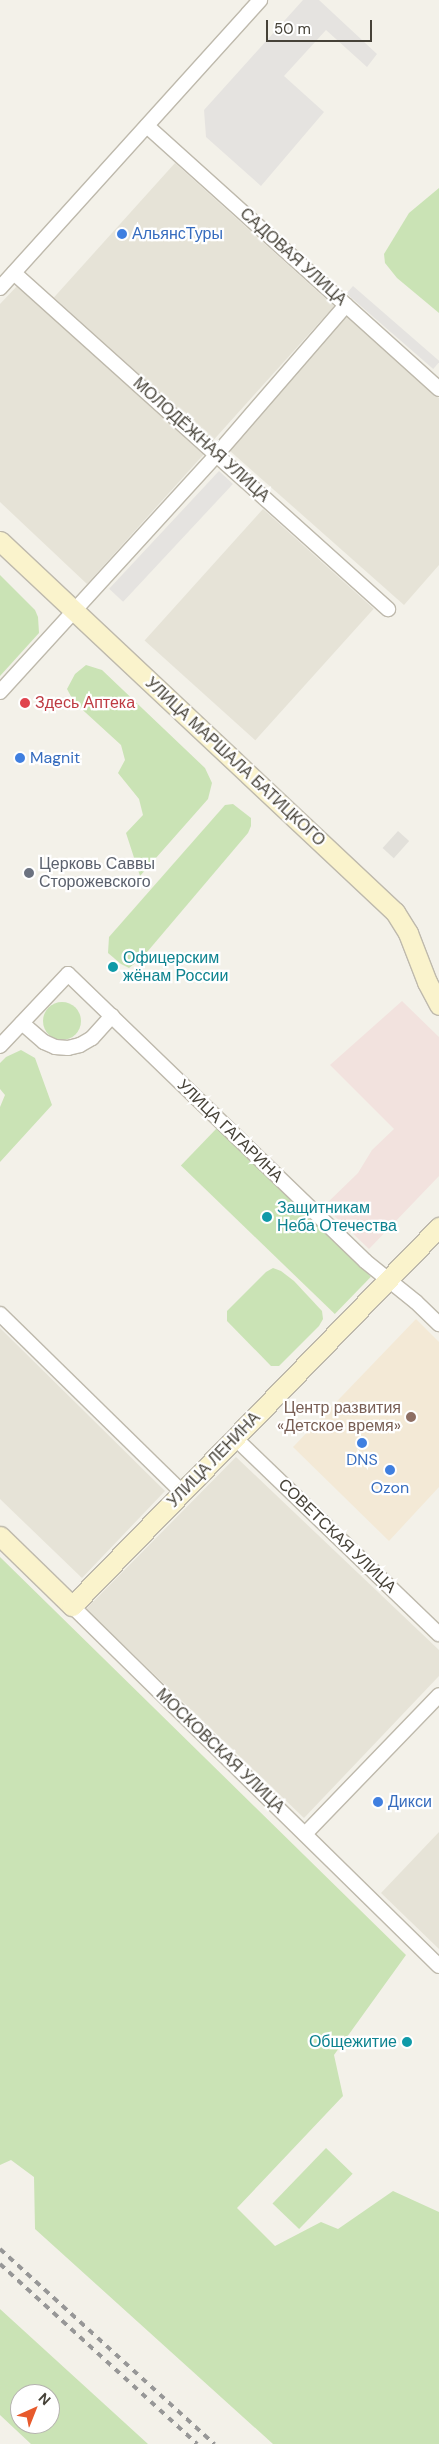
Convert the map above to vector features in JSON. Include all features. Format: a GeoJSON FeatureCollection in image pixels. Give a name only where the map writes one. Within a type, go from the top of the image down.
{"type":"FeatureCollection","features":[{"type":"Feature","properties":{"kind":"street"},"geometry":{"type":"LineString","coordinates":[[0,288],[260,0]]}},
{"type":"Feature","properties":{"kind":"street","name":"САДОВАЯ УЛИЦА"},"geometry":{"type":"LineString","coordinates":[[147,126],[439,389]]}},
{"type":"Feature","properties":{"kind":"street","name":"МОЛОДЁЖНАЯ УЛИЦА"},"geometry":{"type":"LineString","coordinates":[[14,272],[388,608]]}},
{"type":"Feature","properties":{"kind":"street"},"geometry":{"type":"LineString","coordinates":[[0,692],[217,454],[346,305]]}},
{"type":"Feature","properties":{"kind":"street","name":"УЛИЦА МАРШАЛА БАТИЦКОГО"},"geometry":{"type":"LineString","coordinates":[[0,541],[395,912],[408,933],[427,982],[439,1005]]}},
{"type":"Feature","properties":{"kind":"street","name":"УЛИЦА ГАГАРИНА"},"geometry":{"type":"LineString","coordinates":[[22,1023],[68,974],[365,1261],[439,1324]]}},
{"type":"Feature","properties":{"kind":"street"},"geometry":{"type":"LineString","coordinates":[[0,1046],[22,1023],[44,1042],[55,1047],[68,1048],[80,1045],[92,1038],[112,1016]]}},
{"type":"Feature","properties":{"kind":"street","name":"УЛИЦА ЛЕНИНА"},"geometry":{"type":"LineString","coordinates":[[72,1606],[439,1227]]}},
{"type":"Feature","properties":{"kind":"street"},"geometry":{"type":"LineString","coordinates":[[0,1314],[182,1492]]}},
{"type":"Feature","properties":{"kind":"street","name":"СОВЕТСКАЯ УЛИЦА"},"geometry":{"type":"LineString","coordinates":[[235,1438],[439,1634]]}},
{"type":"Feature","properties":{"kind":"street","name":"МОСКОВСКАЯ УЛИЦА"},"geometry":{"type":"LineString","coordinates":[[0,1536],[306,1834],[436,1956]]}},
{"type":"Feature","properties":{"kind":"street"},"geometry":{"type":"LineString","coordinates":[[306,1834],[439,1694]]}},
{"type":"Feature","properties":{"kind":"shaded area"},"geometry":{"type":"Polygon","coordinates":[[[303,0],[319,0],[377,54],[367,67],[326,30],[284,76],[324,112],[261,186],[206,137],[204,110],[303,0]]]}},
{"type":"Feature","properties":{"kind":"shaded area"},"geometry":{"type":"Polygon","coordinates":[[[175,163],[334,306],[213,441],[54,298],[175,163]]]}},
{"type":"Feature","properties":{"kind":"shaded area"},"geometry":{"type":"Polygon","coordinates":[[[18,285],[204,454],[87,584],[0,502],[0,304],[18,285]]]}},
{"type":"Feature","properties":{"kind":"shaded area"},"geometry":{"type":"Polygon","coordinates":[[[353,286],[439,361],[433,369],[346,294],[353,286]]]}},
{"type":"Feature","properties":{"kind":"shaded area"},"geometry":{"type":"Polygon","coordinates":[[[347,315],[439,398],[439,565],[404,605],[229,450],[347,315]]]}},
{"type":"Feature","properties":{"kind":"shaded area"},"geometry":{"type":"Polygon","coordinates":[[[219,471],[233,484],[123,602],[109,589],[219,471]]]}},
{"type":"Feature","properties":{"kind":"shaded area"},"geometry":{"type":"Polygon","coordinates":[[[263,509],[374,609],[255,740],[145,641],[263,509]]]}},
{"type":"Feature","properties":{"kind":"shaded area"},"geometry":{"type":"Polygon","coordinates":[[[398,831],[409,841],[394,858],[383,848],[398,831]]]}},
{"type":"Feature","properties":{"kind":"shaded area"},"geometry":{"type":"Polygon","coordinates":[[[402,1001],[439,1037],[439,1176],[369,1249],[324,1206],[358,1173],[372,1150],[394,1129],[330,1065],[402,1001]]]}},
{"type":"Feature","properties":{"kind":"shaded area"},"geometry":{"type":"Polygon","coordinates":[[[416,1319],[439,1342],[439,1487],[389,1541],[293,1447],[416,1319]]]}},
{"type":"Feature","properties":{"kind":"shaded area"},"geometry":{"type":"Polygon","coordinates":[[[0,1328],[165,1491],[82,1578],[0,1499],[0,1328]]]}},
{"type":"Feature","properties":{"kind":"shaded area"},"geometry":{"type":"Polygon","coordinates":[[[236,1457],[439,1650],[439,1676],[304,1818],[86,1609],[236,1457]]]}},
{"type":"Feature","properties":{"kind":"shaded area"},"geometry":{"type":"Polygon","coordinates":[[[439,1832],[439,1949],[381,1893],[439,1832]]]}},
{"type":"Feature","properties":{"kind":"green space"},"geometry":{"type":"Polygon","coordinates":[[[439,188],[439,313],[397,278],[385,263],[384,254],[409,213],[439,188]]]}},
{"type":"Feature","properties":{"kind":"green space"},"geometry":{"type":"Polygon","coordinates":[[[0,575],[35,610],[38,617],[39,633],[0,676],[0,575]]]}},
{"type":"Feature","properties":{"kind":"green space"},"geometry":{"type":"Polygon","coordinates":[[[86,665],[102,670],[205,768],[212,783],[208,799],[140,876],[126,833],[143,815],[139,799],[118,773],[125,760],[121,745],[74,702],[67,689],[75,674],[86,665]]]}},
{"type":"Feature","properties":{"kind":"green space"},"geometry":{"type":"Polygon","coordinates":[[[233,804],[251,818],[251,826],[248,833],[142,958],[129,968],[121,964],[108,953],[109,937],[225,805],[233,804]]]}},
{"type":"Feature","properties":{"kind":"green space"},"geometry":{"type":"Polygon","coordinates":[[[62,1002],[76,1007],[81,1021],[76,1035],[62,1040],[48,1035],[43,1021],[48,1007],[62,1002]]]}},
{"type":"Feature","properties":{"kind":"green space"},"geometry":{"type":"Polygon","coordinates":[[[21,1050],[35,1058],[52,1105],[0,1162],[0,1107],[5,1095],[0,1089],[0,1063],[6,1057],[21,1050]]]}},
{"type":"Feature","properties":{"kind":"green space"},"geometry":{"type":"Polygon","coordinates":[[[217,1128],[371,1277],[335,1314],[181,1165],[217,1128]]]}},
{"type":"Feature","properties":{"kind":"green space"},"geometry":{"type":"Polygon","coordinates":[[[273,1268],[281,1271],[294,1281],[322,1311],[323,1319],[319,1326],[279,1366],[271,1366],[227,1321],[227,1311],[266,1272],[273,1268]]]}},
{"type":"Feature","properties":{"kind":"green space"},"geometry":{"type":"Polygon","coordinates":[[[0,1557],[406,1955],[334,2055],[343,2096],[237,2208],[275,2246],[321,2222],[338,2229],[393,2191],[439,2212],[439,2444],[273,2444],[35,2229],[34,2177],[11,2160],[0,2165],[0,1557]]]}},
{"type":"Feature","properties":{"kind":"green space"},"geometry":{"type":"Polygon","coordinates":[[[326,2148],[353,2174],[299,2229],[273,2203],[326,2148]]]}},
{"type":"Feature","properties":{"kind":"green space"},"geometry":{"type":"Polygon","coordinates":[[[0,2309],[148,2444],[31,2444],[20,2434],[60,2434],[60,2384],[10,2384],[10,2424],[0,2415],[0,2309]]]}},
{"type":"Feature","properties":{"kind":"railway"},"geometry":{"type":"LineString","coordinates":[[0,2249],[214,2444]]}},
{"type":"Feature","properties":{"kind":"railway"},"geometry":{"type":"LineString","coordinates":[[0,2264],[197,2444]]}},
{"type":"Feature","properties":{"kind":"place","name":"АльянсТуры"},"geometry":{"type":"Point","coordinates":[122,234]}},
{"type":"Feature","properties":{"kind":"place","name":"Здесь Аптека"},"geometry":{"type":"Point","coordinates":[25,703]}},
{"type":"Feature","properties":{"kind":"place","name":"Magnit"},"geometry":{"type":"Point","coordinates":[20,758]}},
{"type":"Feature","properties":{"kind":"place","name":"Церковь Саввы Сторожевского"},"geometry":{"type":"Point","coordinates":[29,873]}},
{"type":"Feature","properties":{"kind":"place","name":"Офицерским жёнам России"},"geometry":{"type":"Point","coordinates":[113,967]}},
{"type":"Feature","properties":{"kind":"place","name":"Защитникам Неба Отечества"},"geometry":{"type":"Point","coordinates":[267,1217]}},
{"type":"Feature","properties":{"kind":"place","name":"Центр развития «Детское время»"},"geometry":{"type":"Point","coordinates":[411,1417]}},
{"type":"Feature","properties":{"kind":"place","name":"DNS"},"geometry":{"type":"Point","coordinates":[362,1443]}},
{"type":"Feature","properties":{"kind":"place","name":"Ozon"},"geometry":{"type":"Point","coordinates":[390,1470]}},
{"type":"Feature","properties":{"kind":"place","name":"Дикси"},"geometry":{"type":"Point","coordinates":[378,1802]}},
{"type":"Feature","properties":{"kind":"place","name":"Общежитие"},"geometry":{"type":"Point","coordinates":[407,2042]}}]}
